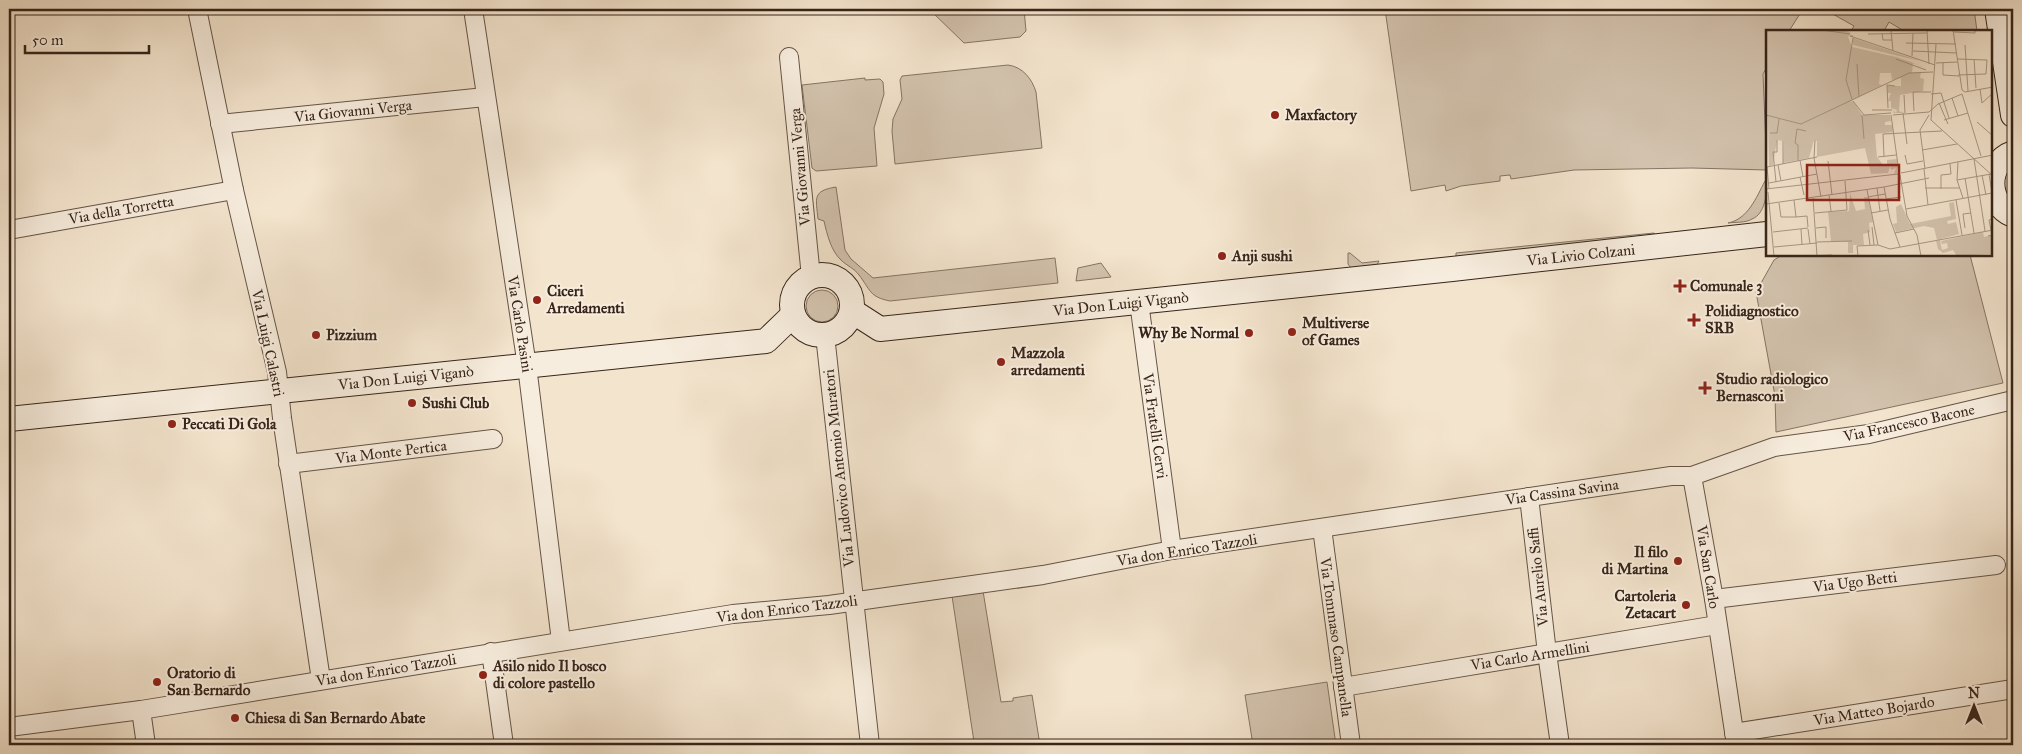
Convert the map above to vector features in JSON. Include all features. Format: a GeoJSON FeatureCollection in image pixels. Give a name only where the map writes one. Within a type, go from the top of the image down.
{"type":"FeatureCollection","features":[{"type":"Feature","properties":{"kind":"street","name":"Via Luigi Calastri"},"geometry":{"type":"LineString","coordinates":[[197,9],[234,190],[277,372],[288,464],[321,680]]}},
{"type":"Feature","properties":{"kind":"street","name":"Via Carlo Pasini"},"geometry":{"type":"LineString","coordinates":[[473,9],[527,366],[561,641]]}},
{"type":"Feature","properties":{"kind":"street"},"geometry":{"type":"LineString","coordinates":[[1997,9],[2013,115]]}},
{"type":"Feature","properties":{"kind":"street","name":"Via Giovanni Verga"},"geometry":{"type":"LineString","coordinates":[[789,57],[811,277]]}},
{"type":"Feature","properties":{"kind":"street","name":"Via Giovanni Verga"},"geometry":{"type":"LineString","coordinates":[[220,124],[485,98]]}},
{"type":"Feature","properties":{"kind":"street"},"geometry":{"type":"LineString","coordinates":[[2013,153],[2000,162],[1994,173],[1992,184],[1992,195],[1999,205],[2013,214]]}},
{"type":"Feature","properties":{"kind":"street","name":"Via della Torretta"},"geometry":{"type":"LineString","coordinates":[[9,230],[234,190]]}},
{"type":"Feature","properties":{"kind":"street","name":"Via Livio Colzani"},"geometry":{"type":"LineString","coordinates":[[1396,275],[1766,234]]}},
{"type":"Feature","properties":{"kind":"street"},"geometry":{"type":"LineString","coordinates":[[817,275],[830,276],[841,282],[852,298],[852,311],[843,328],[825,335],[806,331],[794,315],[792,309],[793,296],[800,284],[811,277],[817,275]]}},
{"type":"Feature","properties":{"kind":"street","name":"Via Don Luigi Viganò"},"geometry":{"type":"LineString","coordinates":[[852,311],[880,329],[1396,275]]}},
{"type":"Feature","properties":{"kind":"street","name":"Via Fratelli Cervi"},"geometry":{"type":"LineString","coordinates":[[1139,302],[1172,550]]}},
{"type":"Feature","properties":{"kind":"street","name":"Via Don Luigi Viganò"},"geometry":{"type":"LineString","coordinates":[[9,419],[766,341],[794,315]]}},
{"type":"Feature","properties":{"kind":"street","name":"Via Ludovico Antonio Muratori"},"geometry":{"type":"LineString","coordinates":[[825,335],[870,745]]}},
{"type":"Feature","properties":{"kind":"street","name":"Via Francesco Bacone"},"geometry":{"type":"LineString","coordinates":[[1692,476],[1774,447],[1869,434],[2013,400]]}},
{"type":"Feature","properties":{"kind":"street","name":"Via Monte Pertica"},"geometry":{"type":"LineString","coordinates":[[288,464],[494,439]]}},
{"type":"Feature","properties":{"kind":"street","name":"Via Cassina Savina"},"geometry":{"type":"LineString","coordinates":[[1433,512],[1671,476],[1692,476]]}},
{"type":"Feature","properties":{"kind":"street","name":"Via San Carlo"},"geometry":{"type":"LineString","coordinates":[[1692,476],[1714,599],[1735,739]]}},
{"type":"Feature","properties":{"kind":"street","name":"Via Aurelio Saffi"},"geometry":{"type":"LineString","coordinates":[[1530,497],[1547,653],[1560,745]]}},
{"type":"Feature","properties":{"kind":"street","name":"Via don Enrico Tazzoli"},"geometry":{"type":"LineString","coordinates":[[9,727],[141,710],[734,614],[854,601],[1042,575],[1172,550],[1433,512]]}},
{"type":"Feature","properties":{"kind":"street","name":"Via Tommaso Campanella"},"geometry":{"type":"LineString","coordinates":[[1322,528],[1351,745]]}},
{"type":"Feature","properties":{"kind":"street","name":"Via Ugo Betti"},"geometry":{"type":"LineString","coordinates":[[1714,599],[1996,565]]}},
{"type":"Feature","properties":{"kind":"street","name":"Via Carlo Armellini"},"geometry":{"type":"LineString","coordinates":[[1343,687],[1717,626]]}},
{"type":"Feature","properties":{"kind":"street"},"geometry":{"type":"LineString","coordinates":[[491,652],[504,745]]}},
{"type":"Feature","properties":{"kind":"street","name":"Via Matteo Bojardo"},"geometry":{"type":"LineString","coordinates":[[1735,739],[2013,689]]}},
{"type":"Feature","properties":{"kind":"street"},"geometry":{"type":"LineString","coordinates":[[141,710],[146,745]]}},
{"type":"Feature","properties":{"kind":"shaded area"},"geometry":{"type":"Polygon","coordinates":[[[929,9],[1024,9],[1026,31],[1020,37],[964,43],[929,9]]]}},
{"type":"Feature","properties":{"kind":"shaded area"},"geometry":{"type":"Polygon","coordinates":[[[1385,9],[1677,9],[1677,13],[1760,14],[1761,9],[1803,9],[1790,30],[1766,30],[1766,69],[1763,74],[1766,170],[1692,168],[1574,170],[1511,179],[1510,175],[1500,176],[1500,181],[1461,186],[1446,191],[1445,185],[1411,191],[1385,9]]]}},
{"type":"Feature","properties":{"kind":"shaded area"},"geometry":{"type":"Polygon","coordinates":[[[1824,9],[1974,9],[1977,30],[1902,30],[1889,22],[1885,30],[1852,30],[1854,26],[1824,9]]]}},
{"type":"Feature","properties":{"kind":"shaded area"},"geometry":{"type":"Polygon","coordinates":[[[1008,65],[1022,71],[1034,87],[1042,148],[895,164],[892,131],[893,119],[902,99],[900,80],[902,76],[1008,65]]]}},
{"type":"Feature","properties":{"kind":"shaded area"},"geometry":{"type":"Polygon","coordinates":[[[865,78],[865,80],[880,79],[883,82],[884,94],[874,128],[877,166],[816,171],[812,168],[802,85],[865,78]]]}},
{"type":"Feature","properties":{"kind":"shaded area"},"geometry":{"type":"Polygon","coordinates":[[[1766,182],[1766,198],[1760,213],[1744,222],[1728,223],[1741,217],[1755,201],[1766,182]]]}},
{"type":"Feature","properties":{"kind":"shaded area"},"geometry":{"type":"Polygon","coordinates":[[[836,187],[845,250],[851,259],[873,278],[1055,258],[1058,283],[890,301],[878,297],[871,292],[857,273],[838,256],[830,242],[824,221],[818,219],[816,201],[819,193],[836,187]]]}},
{"type":"Feature","properties":{"kind":"shaded area"},"geometry":{"type":"Polygon","coordinates":[[[1654,233],[1660,239],[1456,261],[1456,253],[1654,233]]]}},
{"type":"Feature","properties":{"kind":"shaded area"},"geometry":{"type":"Polygon","coordinates":[[[1348,253],[1362,263],[1379,261],[1376,267],[1351,268],[1348,264],[1348,253]]]}},
{"type":"Feature","properties":{"kind":"shaded area"},"geometry":{"type":"Polygon","coordinates":[[[1780,256],[1970,256],[2003,383],[1776,432],[1775,396],[1756,292],[1774,260],[1780,256]]]}},
{"type":"Feature","properties":{"kind":"shaded area"},"geometry":{"type":"Polygon","coordinates":[[[1101,263],[1111,277],[1076,281],[1078,268],[1101,263]]]}},
{"type":"Feature","properties":{"kind":"shaded area"},"geometry":{"type":"Polygon","coordinates":[[[822,290],[828,291],[833,295],[837,300],[837,312],[833,317],[828,321],[822,322],[816,321],[811,317],[807,312],[806,306],[807,300],[811,295],[816,291],[822,290]]]}},
{"type":"Feature","properties":{"kind":"shaded area"},"geometry":{"type":"Polygon","coordinates":[[[983,591],[1001,702],[1013,701],[1013,698],[1032,695],[1040,745],[955,745],[974,742],[952,596],[983,591]]]}},
{"type":"Feature","properties":{"kind":"shaded area"},"geometry":{"type":"Polygon","coordinates":[[[1327,682],[1336,745],[1253,745],[1245,695],[1327,682]]]}},
{"type":"Feature","properties":{"kind":"place","name":"Maxfactory"},"geometry":{"type":"Point","coordinates":[1275,115]}},
{"type":"Feature","properties":{"kind":"place","name":"Anji sushi"},"geometry":{"type":"Point","coordinates":[1222,256]}},
{"type":"Feature","properties":{"kind":"place","name":"Comunale 3"},"geometry":{"type":"Point","coordinates":[1680,286]}},
{"type":"Feature","properties":{"kind":"place","name":"Ciceri Arredamenti"},"geometry":{"type":"Point","coordinates":[537,300]}},
{"type":"Feature","properties":{"kind":"place","name":"Polidiagnostico SRB"},"geometry":{"type":"Point","coordinates":[1694,320]}},
{"type":"Feature","properties":{"kind":"place","name":"Multiverse of Games"},"geometry":{"type":"Point","coordinates":[1292,332]}},
{"type":"Feature","properties":{"kind":"place","name":"Why Be Normal"},"geometry":{"type":"Point","coordinates":[1249,333]}},
{"type":"Feature","properties":{"kind":"place","name":"Pizzium"},"geometry":{"type":"Point","coordinates":[316,335]}},
{"type":"Feature","properties":{"kind":"place","name":"Mazzola arredamenti"},"geometry":{"type":"Point","coordinates":[1001,362]}},
{"type":"Feature","properties":{"kind":"place","name":"Studio radiologico Bernasconi"},"geometry":{"type":"Point","coordinates":[1705,388]}},
{"type":"Feature","properties":{"kind":"place","name":"Sushi Club"},"geometry":{"type":"Point","coordinates":[412,403]}},
{"type":"Feature","properties":{"kind":"place","name":"Peccati Di Gola"},"geometry":{"type":"Point","coordinates":[172,424]}},
{"type":"Feature","properties":{"kind":"place","name":"Il filo di Martina"},"geometry":{"type":"Point","coordinates":[1678,561]}},
{"type":"Feature","properties":{"kind":"place","name":"Cartoleria Zetacart"},"geometry":{"type":"Point","coordinates":[1686,605]}},
{"type":"Feature","properties":{"kind":"place","name":"Asilo nido Il bosco di colore pastello"},"geometry":{"type":"Point","coordinates":[483,675]}},
{"type":"Feature","properties":{"kind":"place","name":"Oratorio di San Bernardo"},"geometry":{"type":"Point","coordinates":[157,682]}},
{"type":"Feature","properties":{"kind":"place","name":"Chiesa di San Bernardo Abate"},"geometry":{"type":"Point","coordinates":[235,718]}}]}
